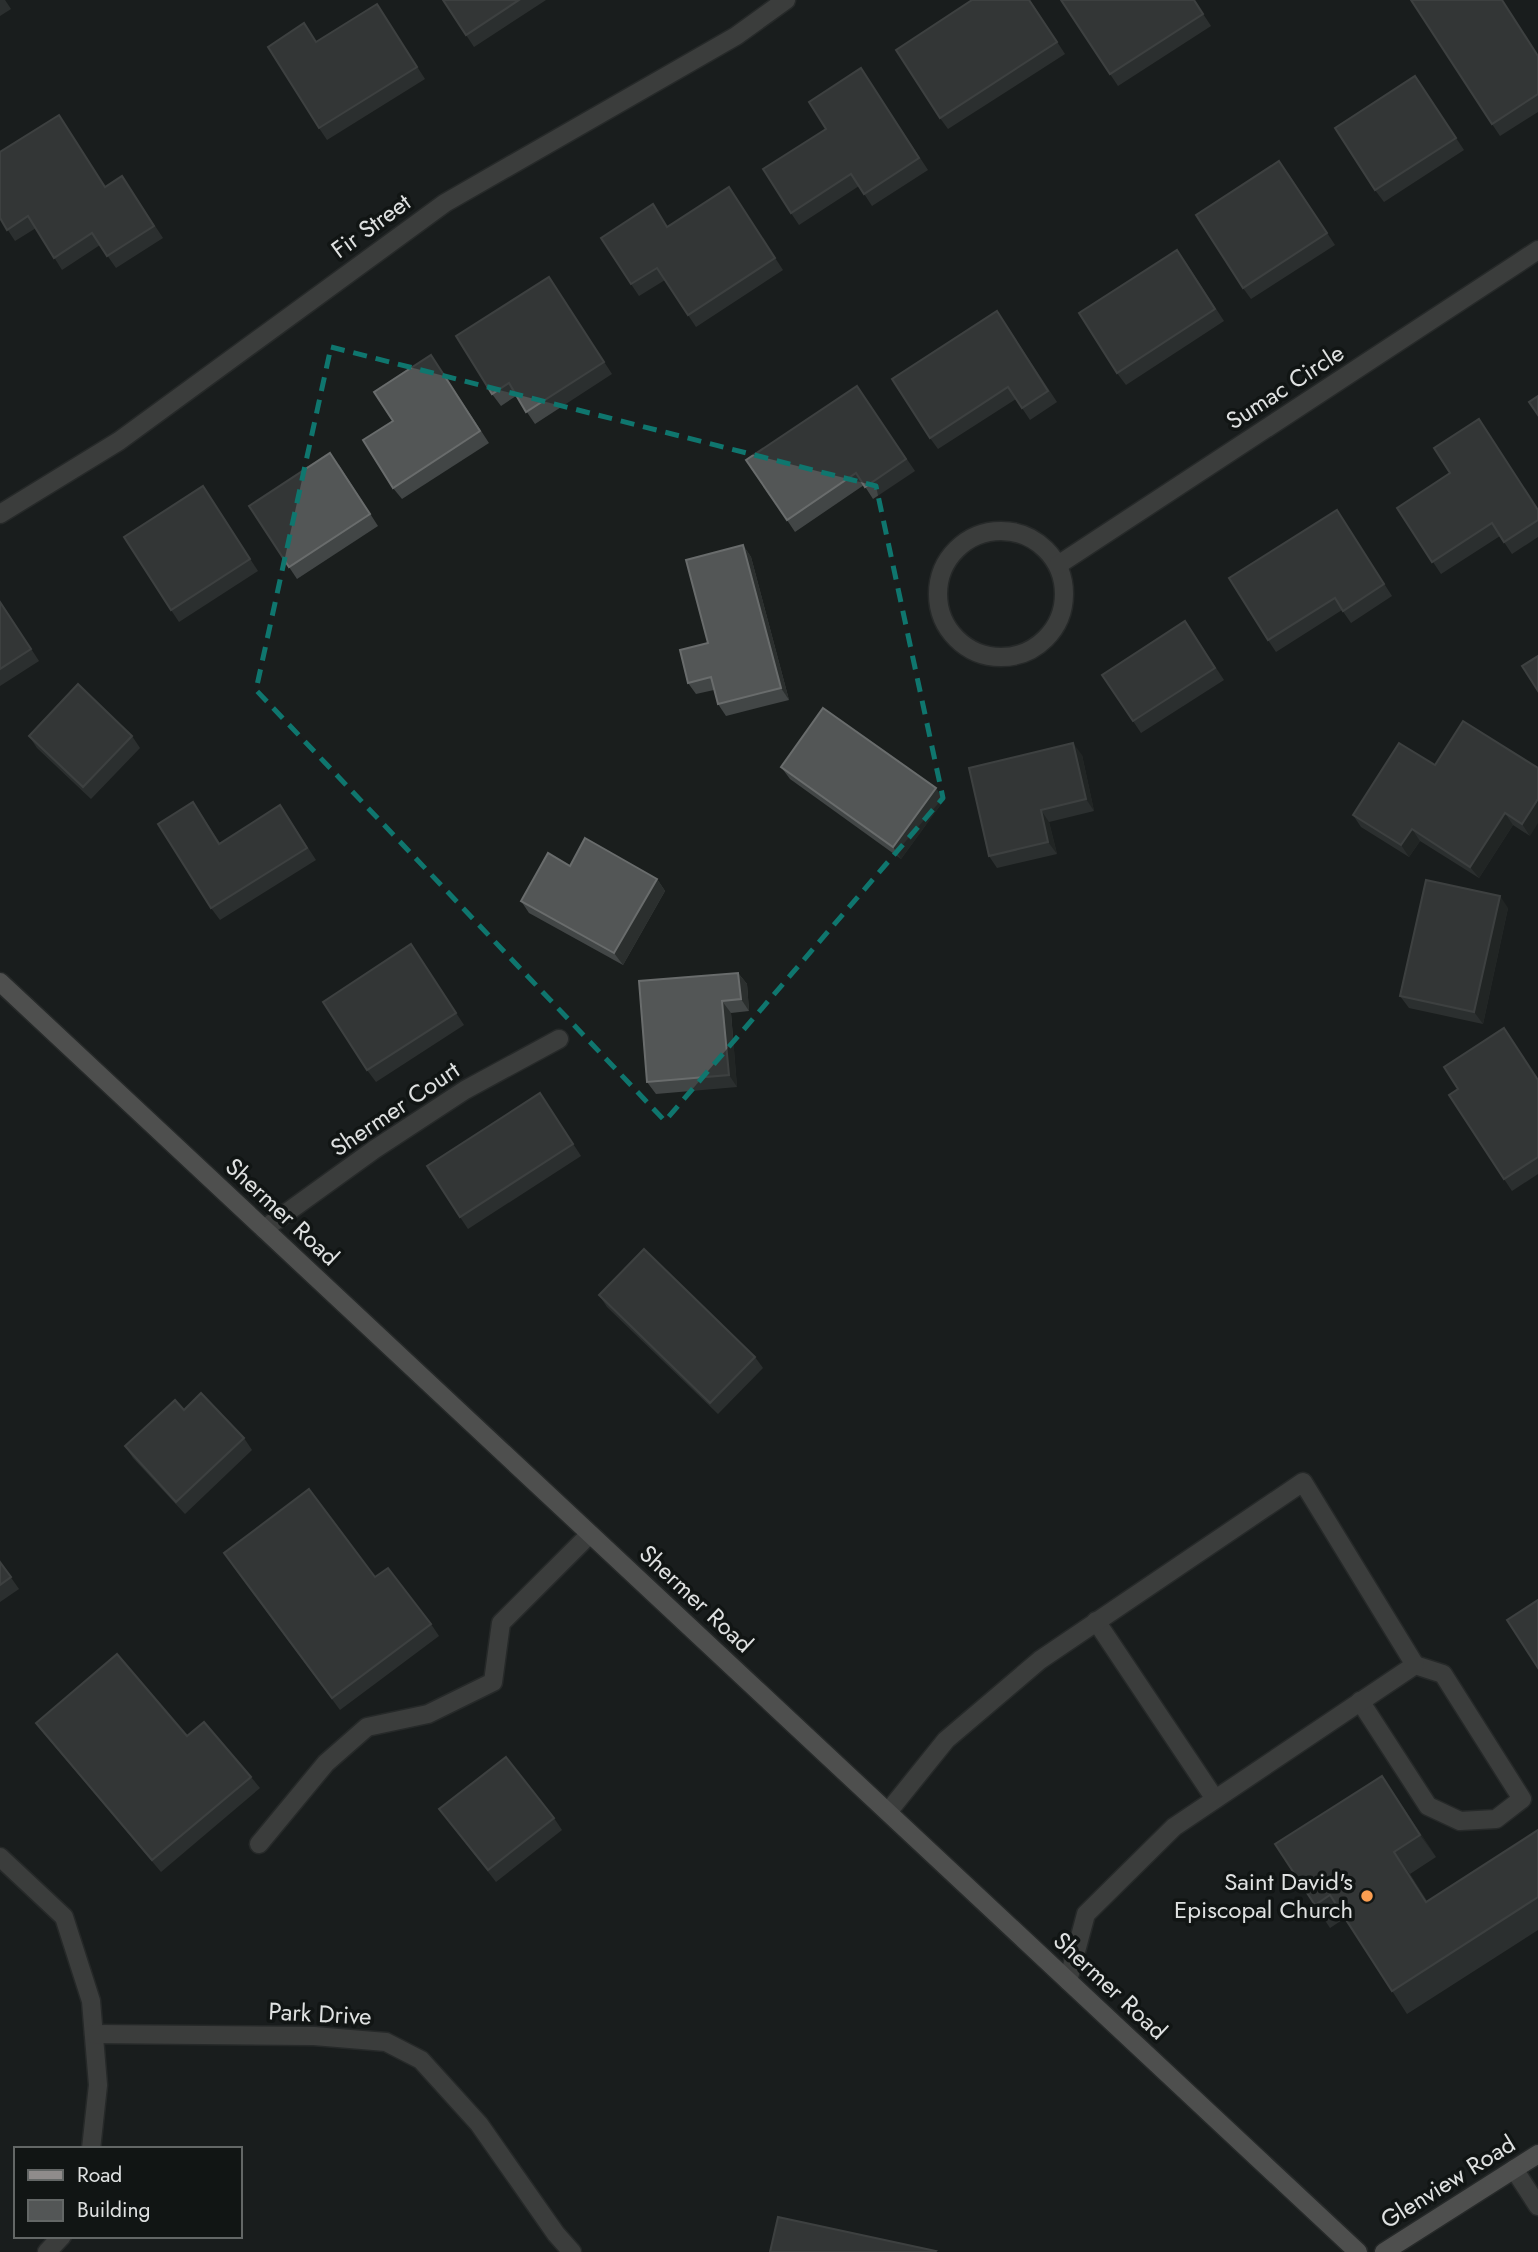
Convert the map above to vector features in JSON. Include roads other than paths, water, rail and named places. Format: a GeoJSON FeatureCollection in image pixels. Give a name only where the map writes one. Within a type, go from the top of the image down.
{"type":"FeatureCollection","features":[{"type":"Feature","properties":{"kind":"main road","name":"Shermer Road"},"geometry":{"type":"LineString","coordinates":[[0,982],[1358,2252]]}},
{"type":"Feature","properties":{"kind":"main road","name":"Glenview Road"},"geometry":{"type":"LineString","coordinates":[[1384,2252],[1538,2154]]}},
{"type":"Feature","properties":{"kind":"street","name":"Fir Street"},"geometry":{"type":"LineString","coordinates":[[0,514],[119,442],[445,203],[736,36],[786,0]]}},
{"type":"Feature","properties":{"kind":"street","name":"Sumac Circle"},"geometry":{"type":"LineString","coordinates":[[1058,565],[1538,250]]}},
{"type":"Feature","properties":{"kind":"street"},"geometry":{"type":"LineString","coordinates":[[989,531],[1022,533],[1048,551],[1058,565],[1063,581],[1061,614],[1054,629],[1042,642],[1028,651],[995,657],[978,653],[951,634],[942,619],[937,587],[941,572],[960,545],[974,536],[989,531]]}},
{"type":"Feature","properties":{"kind":"street","name":"Shermer Court"},"geometry":{"type":"LineString","coordinates":[[264,1229],[375,1149],[464,1090],[559,1039]]}},
{"type":"Feature","properties":{"kind":"street"},"geometry":{"type":"LineString","coordinates":[[888,1812],[946,1740],[1040,1660],[1303,1482],[1415,1665],[1443,1674],[1522,1799],[1496,1819],[1460,1821],[1428,1806],[1360,1702]]}},
{"type":"Feature","properties":{"kind":"street"},"geometry":{"type":"LineString","coordinates":[[259,1844],[326,1763],[367,1727],[428,1714],[493,1682],[501,1623],[590,1534]]}},
{"type":"Feature","properties":{"kind":"street"},"geometry":{"type":"LineString","coordinates":[[1096,1621],[1214,1799]]}},
{"type":"Feature","properties":{"kind":"street"},"geometry":{"type":"LineString","coordinates":[[1068,1981],[1086,1914],[1174,1827],[1415,1665]]}},
{"type":"Feature","properties":{"kind":"street"},"geometry":{"type":"LineString","coordinates":[[0,1857],[64,1917],[91,2001],[98,2085],[91,2147]]}},
{"type":"Feature","properties":{"kind":"street","name":"Park Drive"},"geometry":{"type":"LineString","coordinates":[[94,2034],[314,2036],[386,2042],[421,2060],[480,2124],[556,2234],[572,2252]]}},
{"type":"Feature","properties":{"kind":"street"},"geometry":{"type":"LineString","coordinates":[[1514,2169],[1538,2206]]}},
{"type":"Feature","properties":{"kind":"street"},"geometry":{"type":"LineString","coordinates":[[47,2252],[60,2238]]}},
{"type":"Feature","properties":{"kind":"place","name":"Saint David's Episcopal Church"},"geometry":{"type":"Point","coordinates":[1367,1896]}}]}
